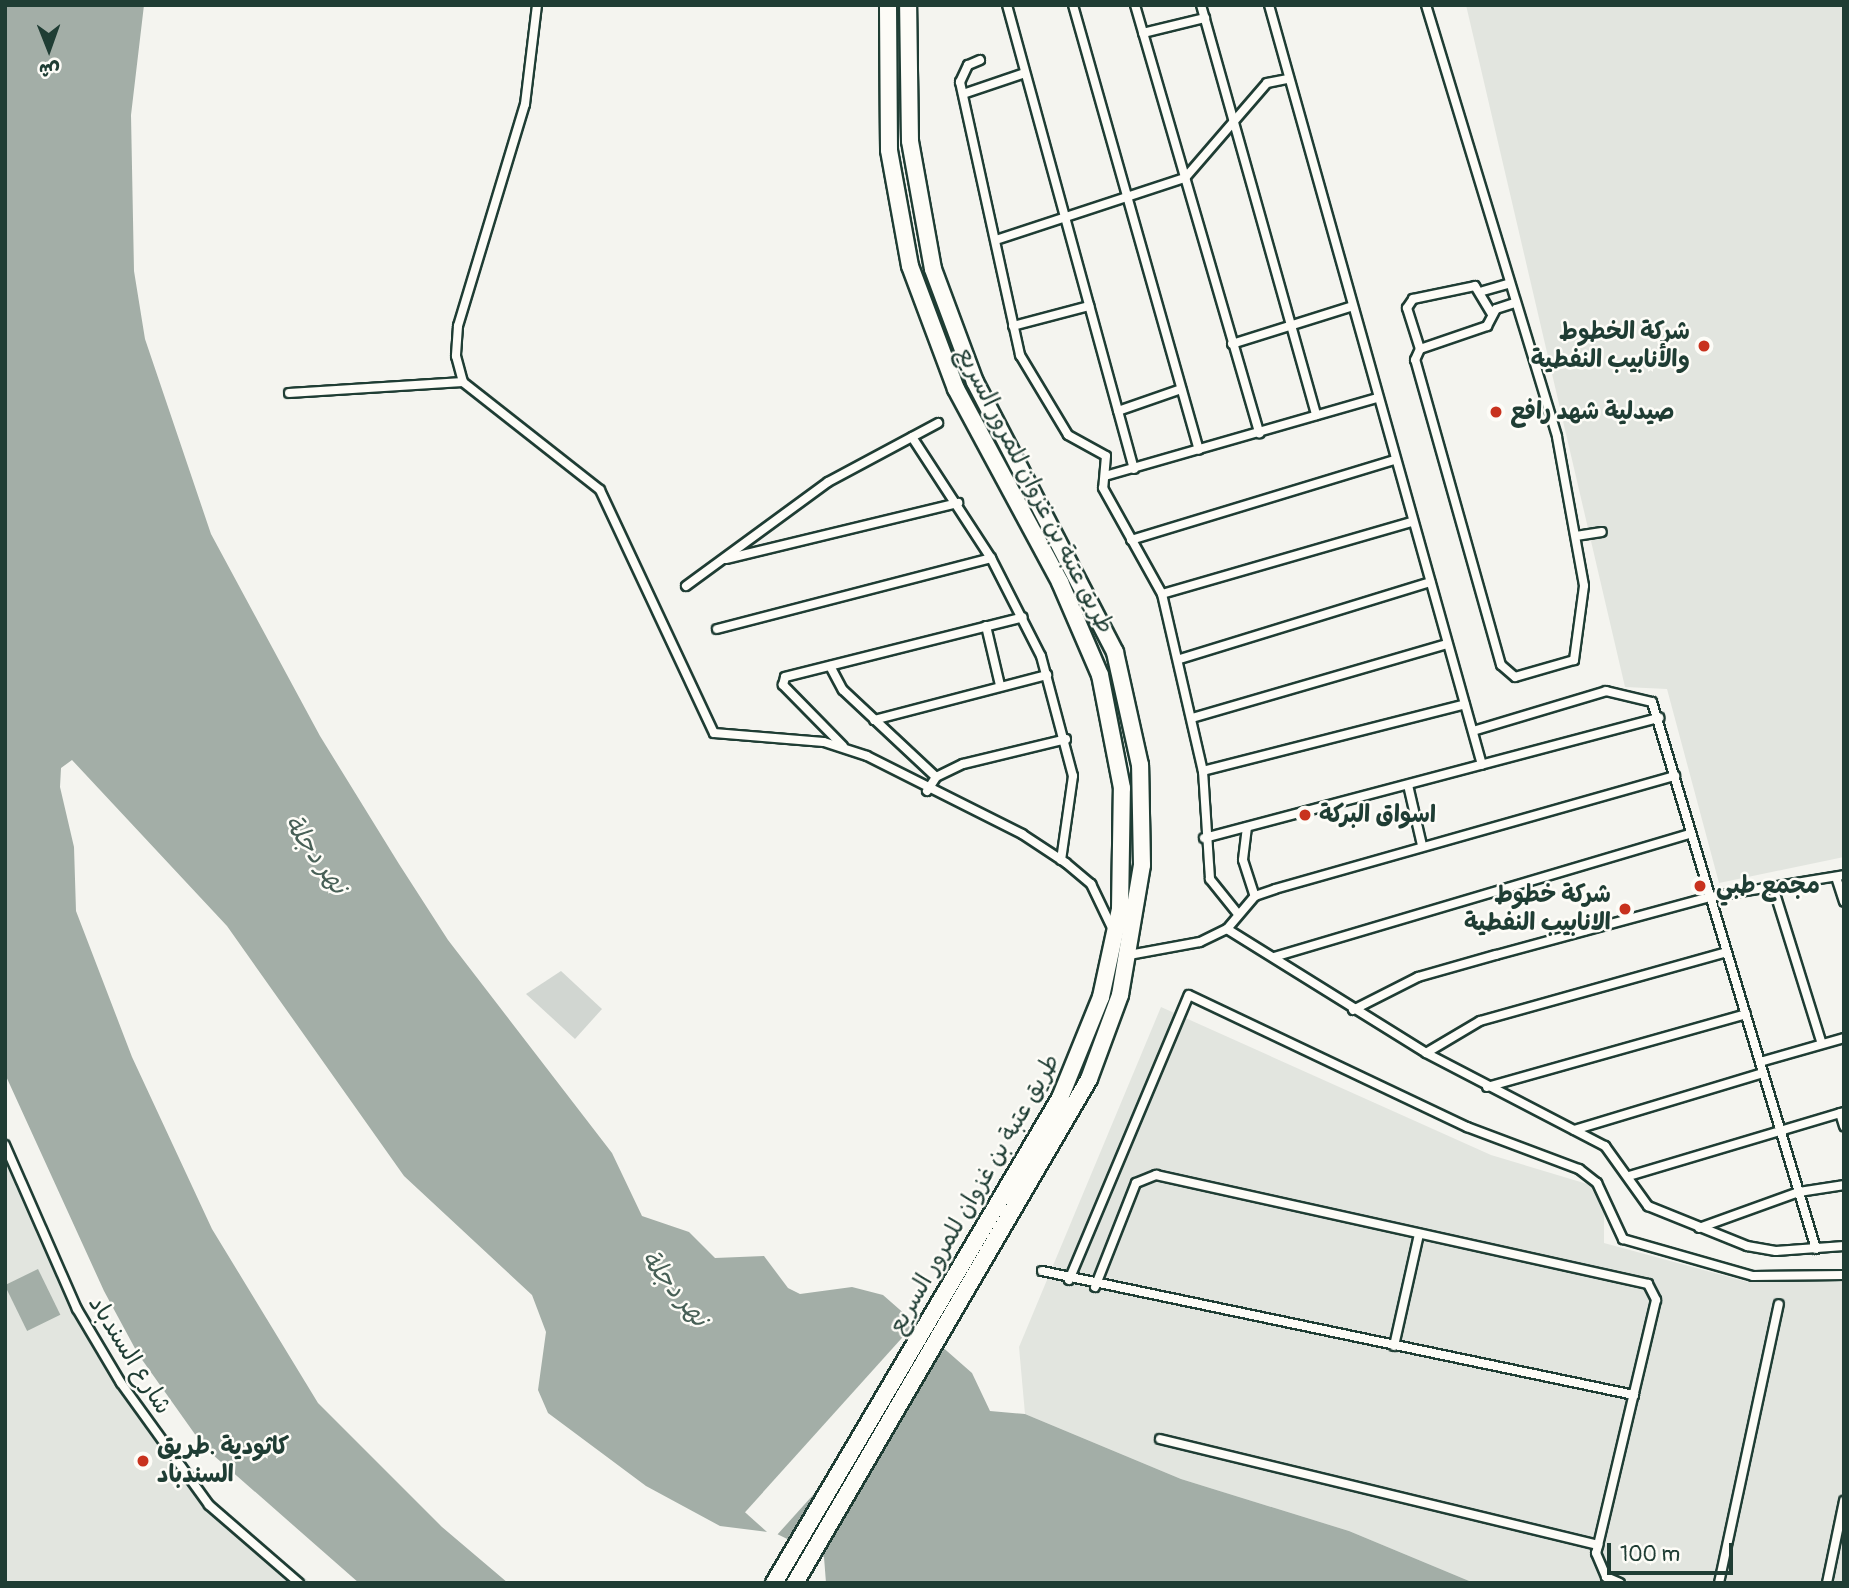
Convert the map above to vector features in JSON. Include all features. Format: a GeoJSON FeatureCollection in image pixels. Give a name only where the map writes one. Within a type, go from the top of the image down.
{"type":"FeatureCollection","features":[{"type":"Feature","properties":{"kind":"highway","name":"طريق عتبة بن غزوان للمرور السريع"},"geometry":{"type":"LineString","coordinates":[[774,1583],[1047,1123],[1108,974],[1115,936],[1123,813],[1111,715],[1077,617],[970,419],[915,286],[889,150],[888,5]]}},
{"type":"Feature","properties":{"kind":"highway","name":"طريق عتبة بن غزوان للمرور السريع"},"geometry":{"type":"LineString","coordinates":[[794,1583],[1062,1131],[1101,1052],[1129,955],[1144,814],[1130,708],[1099,614],[975,382],[940,292],[910,141],[908,5]]}},
{"type":"Feature","properties":{"kind":"street"},"geometry":{"type":"LineString","coordinates":[[537,5],[526,104],[458,326],[456,356],[463,382],[600,490],[706,725],[714,733],[844,747]]}},
{"type":"Feature","properties":{"kind":"street"},"geometry":{"type":"LineString","coordinates":[[1006,5],[1133,469]]}},
{"type":"Feature","properties":{"kind":"street"},"geometry":{"type":"LineString","coordinates":[[1073,5],[1124,198],[1199,450]]}},
{"type":"Feature","properties":{"kind":"street"},"geometry":{"type":"LineString","coordinates":[[1135,5],[1259,433]]}},
{"type":"Feature","properties":{"kind":"street"},"geometry":{"type":"LineString","coordinates":[[1201,5],[1315,415]]}},
{"type":"Feature","properties":{"kind":"street"},"geometry":{"type":"LineString","coordinates":[[1269,5],[1350,307],[1482,765]]}},
{"type":"Feature","properties":{"kind":"street"},"geometry":{"type":"LineString","coordinates":[[1426,5],[1507,284],[1557,437],[1586,604],[1576,656],[1566,666],[1507,675],[1415,360],[1420,349],[1407,308],[1413,299],[1466,285],[1483,291],[1507,284]]}},
{"type":"Feature","properties":{"kind":"street"},"geometry":{"type":"LineString","coordinates":[[1143,33],[1205,18]]}},
{"type":"Feature","properties":{"kind":"street"},"geometry":{"type":"LineString","coordinates":[[981,60],[962,73],[963,94],[999,239],[1020,355],[1068,435],[1106,456],[1103,488],[1161,594],[1180,659],[1203,771],[1204,838],[1210,879],[1238,914]]}},
{"type":"Feature","properties":{"kind":"street"},"geometry":{"type":"LineString","coordinates":[[963,94],[1025,73]]}},
{"type":"Feature","properties":{"kind":"street"},"geometry":{"type":"LineString","coordinates":[[999,239],[1185,178],[1267,83],[1287,79]]}},
{"type":"Feature","properties":{"kind":"street"},"geometry":{"type":"LineString","coordinates":[[1483,291],[1492,314]]}},
{"type":"Feature","properties":{"kind":"street"},"geometry":{"type":"LineString","coordinates":[[1420,349],[1487,326],[1492,314],[1514,303]]}},
{"type":"Feature","properties":{"kind":"street"},"geometry":{"type":"LineString","coordinates":[[1013,326],[1089,306]]}},
{"type":"Feature","properties":{"kind":"street"},"geometry":{"type":"LineString","coordinates":[[1232,344],[1350,307]]}},
{"type":"Feature","properties":{"kind":"street"},"geometry":{"type":"LineString","coordinates":[[289,393],[463,382]]}},
{"type":"Feature","properties":{"kind":"street"},"geometry":{"type":"LineString","coordinates":[[1118,411],[1181,389]]}},
{"type":"Feature","properties":{"kind":"street"},"geometry":{"type":"LineString","coordinates":[[1105,476],[1377,398]]}},
{"type":"Feature","properties":{"kind":"street"},"geometry":{"type":"LineString","coordinates":[[686,586],[828,482],[938,423]]}},
{"type":"Feature","properties":{"kind":"street"},"geometry":{"type":"LineString","coordinates":[[912,437],[992,558],[1023,617],[1046,675],[1066,739],[1073,796],[1061,860]]}},
{"type":"Feature","properties":{"kind":"street"},"geometry":{"type":"LineString","coordinates":[[1131,540],[1395,460]]}},
{"type":"Feature","properties":{"kind":"street"},"geometry":{"type":"LineString","coordinates":[[719,561],[958,503]]}},
{"type":"Feature","properties":{"kind":"street"},"geometry":{"type":"LineString","coordinates":[[1161,594],[1412,522]]}},
{"type":"Feature","properties":{"kind":"street"},"geometry":{"type":"LineString","coordinates":[[1576,536],[1602,532]]}},
{"type":"Feature","properties":{"kind":"street"},"geometry":{"type":"LineString","coordinates":[[717,629],[992,558]]}},
{"type":"Feature","properties":{"kind":"street"},"geometry":{"type":"LineString","coordinates":[[1180,659],[1430,582]]}},
{"type":"Feature","properties":{"kind":"street"},"geometry":{"type":"LineString","coordinates":[[1023,617],[785,677],[783,685],[844,747],[927,791],[1022,834],[1061,860],[1091,884],[1115,936]]}},
{"type":"Feature","properties":{"kind":"street"},"geometry":{"type":"LineString","coordinates":[[986,626],[1000,685]]}},
{"type":"Feature","properties":{"kind":"street"},"geometry":{"type":"LineString","coordinates":[[1192,718],[1447,644]]}},
{"type":"Feature","properties":{"kind":"street"},"geometry":{"type":"LineString","coordinates":[[831,666],[843,690],[936,777]]}},
{"type":"Feature","properties":{"kind":"street"},"geometry":{"type":"LineString","coordinates":[[874,720],[1046,675]]}},
{"type":"Feature","properties":{"kind":"street"},"geometry":{"type":"LineString","coordinates":[[1472,731],[1606,691],[1641,696],[1659,718],[1690,834],[1816,1249]]}},
{"type":"Feature","properties":{"kind":"street"},"geometry":{"type":"LineString","coordinates":[[1203,771],[1465,704]]}},
{"type":"Feature","properties":{"kind":"street"},"geometry":{"type":"LineString","coordinates":[[1204,838],[1659,718]]}},
{"type":"Feature","properties":{"kind":"street"},"geometry":{"type":"LineString","coordinates":[[927,791],[936,777],[985,757],[1066,739]]}},
{"type":"Feature","properties":{"kind":"street"},"geometry":{"type":"LineString","coordinates":[[1129,955],[1182,948],[1227,929],[1255,896],[1422,845],[1675,776]]}},
{"type":"Feature","properties":{"kind":"street"},"geometry":{"type":"LineString","coordinates":[[1408,785],[1422,845]]}},
{"type":"Feature","properties":{"kind":"street"},"geometry":{"type":"LineString","coordinates":[[1247,827],[1243,860],[1255,896]]}},
{"type":"Feature","properties":{"kind":"street"},"geometry":{"type":"LineString","coordinates":[[1274,957],[1690,834]]}},
{"type":"Feature","properties":{"kind":"street"},"geometry":{"type":"LineString","coordinates":[[1353,1010],[1418,977],[1710,897],[1840,876],[1844,902]]}},
{"type":"Feature","properties":{"kind":"street"},"geometry":{"type":"LineString","coordinates":[[1773,887],[1822,1044]]}},
{"type":"Feature","properties":{"kind":"street"},"geometry":{"type":"LineString","coordinates":[[1227,929],[1353,1010],[1426,1053],[1605,1146],[1648,1206],[1699,1228],[1776,1251],[1844,1246]]}},
{"type":"Feature","properties":{"kind":"street"},"geometry":{"type":"LineString","coordinates":[[1426,1053],[1480,1021],[1727,953]]}},
{"type":"Feature","properties":{"kind":"street"},"geometry":{"type":"LineString","coordinates":[[1069,1280],[1189,995],[1467,1128],[1579,1169],[1597,1183],[1623,1238],[1753,1276],[1844,1275]]}},
{"type":"Feature","properties":{"kind":"street"},"geometry":{"type":"LineString","coordinates":[[1487,1087],[1746,1014]]}},
{"type":"Feature","properties":{"kind":"street"},"geometry":{"type":"LineString","coordinates":[[1760,1062],[1844,1038]]}},
{"type":"Feature","properties":{"kind":"street"},"geometry":{"type":"LineString","coordinates":[[1574,1130],[1763,1073]]}},
{"type":"Feature","properties":{"kind":"street"},"geometry":{"type":"LineString","coordinates":[[1629,1176],[1842,1112],[1844,1126]]}},
{"type":"Feature","properties":{"kind":"street","name":"شارع السندباد"},"geometry":{"type":"LineString","coordinates":[[5,1145],[77,1309],[121,1383],[209,1505],[299,1583]]}},
{"type":"Feature","properties":{"kind":"street"},"geometry":{"type":"LineString","coordinates":[[1095,1287],[1144,1175],[1648,1284],[1656,1300],[1598,1545],[1598,1566],[1620,1583]]}},
{"type":"Feature","properties":{"kind":"street"},"geometry":{"type":"LineString","coordinates":[[1699,1228],[1799,1192],[1844,1185]]}},
{"type":"Feature","properties":{"kind":"street"},"geometry":{"type":"LineString","coordinates":[[1394,1346],[1419,1234]]}},
{"type":"Feature","properties":{"kind":"street"},"geometry":{"type":"LineString","coordinates":[[1042,1272],[1095,1287],[1634,1395]]}},
{"type":"Feature","properties":{"kind":"street"},"geometry":{"type":"LineString","coordinates":[[1719,1583],[1779,1304]]}},
{"type":"Feature","properties":{"kind":"street"},"geometry":{"type":"LineString","coordinates":[[1160,1439],[1598,1545]]}},
{"type":"Feature","properties":{"kind":"street"},"geometry":{"type":"LineString","coordinates":[[1827,1583],[1844,1501]]}},
{"type":"Feature","properties":{"kind":"shaded area"},"geometry":{"type":"Polygon","coordinates":[[[1466,5],[1844,5],[1844,857],[1719,883],[1667,689],[1625,687],[1466,5]]]}},
{"type":"Feature","properties":{"kind":"shaded area"},"geometry":{"type":"Polygon","coordinates":[[[561,971],[602,1009],[575,1039],[526,994],[561,971]]]}},
{"type":"Feature","properties":{"kind":"shaded area"},"geometry":{"type":"Polygon","coordinates":[[[1161,1007],[1491,1155],[1604,1189],[1604,1243],[1748,1282],[1844,1279],[1844,1583],[1474,1583],[1349,1531],[1181,1479],[1025,1414],[1019,1347],[1161,1007]]]}},
{"type":"Feature","properties":{"kind":"shaded area"},"geometry":{"type":"Polygon","coordinates":[[[5,1161],[116,1375],[201,1494],[311,1583],[5,1583],[5,1161]]]}},
{"type":"Feature","properties":{"kind":"water","name":"نهر دجلة"},"geometry":{"type":"Polygon","coordinates":[[[5,5],[144,5],[131,115],[134,271],[145,339],[211,534],[320,736],[399,864],[448,940],[612,1153],[642,1216],[689,1232],[715,1258],[764,1256],[788,1288],[800,1294],[852,1287],[883,1295],[972,1373],[990,1411],[1025,1414],[1181,1479],[1349,1531],[1474,1583],[826,1583],[824,1557],[775,1533],[720,1526],[646,1486],[548,1413],[538,1390],[546,1332],[532,1295],[404,1176],[227,926],[72,760],[61,768],[60,787],[74,847],[76,911],[132,1057],[212,1229],[318,1403],[442,1527],[508,1583],[359,1583],[204,1447],[138,1354],[104,1291],[5,1074],[5,5]]]}},
{"type":"Feature","properties":{"kind":"water"},"geometry":{"type":"Polygon","coordinates":[[[38,1269],[60,1315],[27,1331],[5,1285],[38,1269]]]}},
{"type":"Feature","properties":{"kind":"pier"},"geometry":{"type":"Polygon","coordinates":[[[919,1319],[948,1345],[774,1538],[745,1512],[919,1319]]]}},
{"type":"Feature","properties":{"kind":"place","name":"شركة الخطوط والأنابيب النفطية"},"geometry":{"type":"Point","coordinates":[1704,346]}},
{"type":"Feature","properties":{"kind":"place","name":"صيدلية شهد رافع"},"geometry":{"type":"Point","coordinates":[1496,412]}},
{"type":"Feature","properties":{"kind":"place","name":"اسواق البركة"},"geometry":{"type":"Point","coordinates":[1305,815]}},
{"type":"Feature","properties":{"kind":"place","name":"مجمع طبي"},"geometry":{"type":"Point","coordinates":[1700,886]}},
{"type":"Feature","properties":{"kind":"place","name":"شركة خطوط الانابيب النفطية"},"geometry":{"type":"Point","coordinates":[1625,909]}},
{"type":"Feature","properties":{"kind":"place","name":"كاثودية .طريق السندباد"},"geometry":{"type":"Point","coordinates":[143,1461]}}]}
